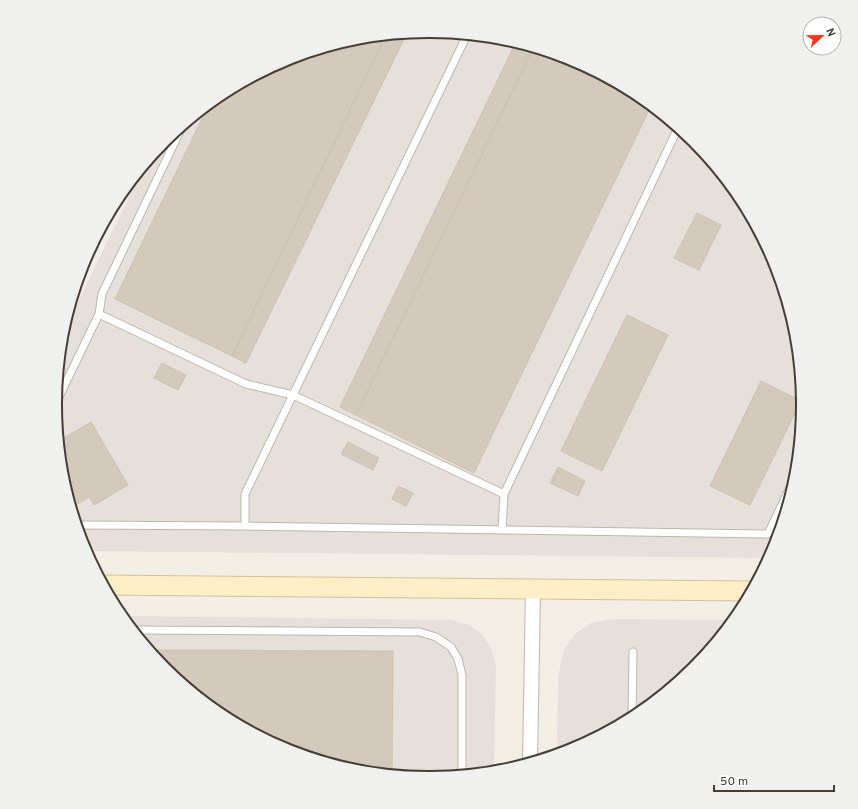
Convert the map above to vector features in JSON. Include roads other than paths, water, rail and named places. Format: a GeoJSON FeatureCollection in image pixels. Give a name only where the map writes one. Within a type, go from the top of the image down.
{"type":"FeatureCollection","features":[{"type":"Feature","properties":{"kind":"street"},"geometry":{"type":"LineString","coordinates":[[110,585],[744,591]]}},
{"type":"Feature","properties":{"kind":"street"},"geometry":{"type":"LineString","coordinates":[[530,757],[533,589]]}},
{"type":"Feature","properties":{"kind":"lane"},"geometry":{"type":"LineString","coordinates":[[245,526],[245,494],[465,40]]}},
{"type":"Feature","properties":{"kind":"lane"},"geometry":{"type":"LineString","coordinates":[[502,530],[504,494],[676,133]]}},
{"type":"Feature","properties":{"kind":"lane"},"geometry":{"type":"LineString","coordinates":[[63,389],[99,314],[102,294],[178,138]]}},
{"type":"Feature","properties":{"kind":"lane"},"geometry":{"type":"LineString","coordinates":[[99,314],[246,384],[293,395],[504,494]]}},
{"type":"Feature","properties":{"kind":"lane"},"geometry":{"type":"LineString","coordinates":[[83,526],[245,526],[768,534],[780,508]]}},
{"type":"Feature","properties":{"kind":"lane"},"geometry":{"type":"LineString","coordinates":[[140,630],[420,632],[436,637],[451,647],[458,659],[462,675],[462,769]]}},
{"type":"Feature","properties":{"kind":"lane"},"geometry":{"type":"LineString","coordinates":[[632,710],[633,652]]}}]}
